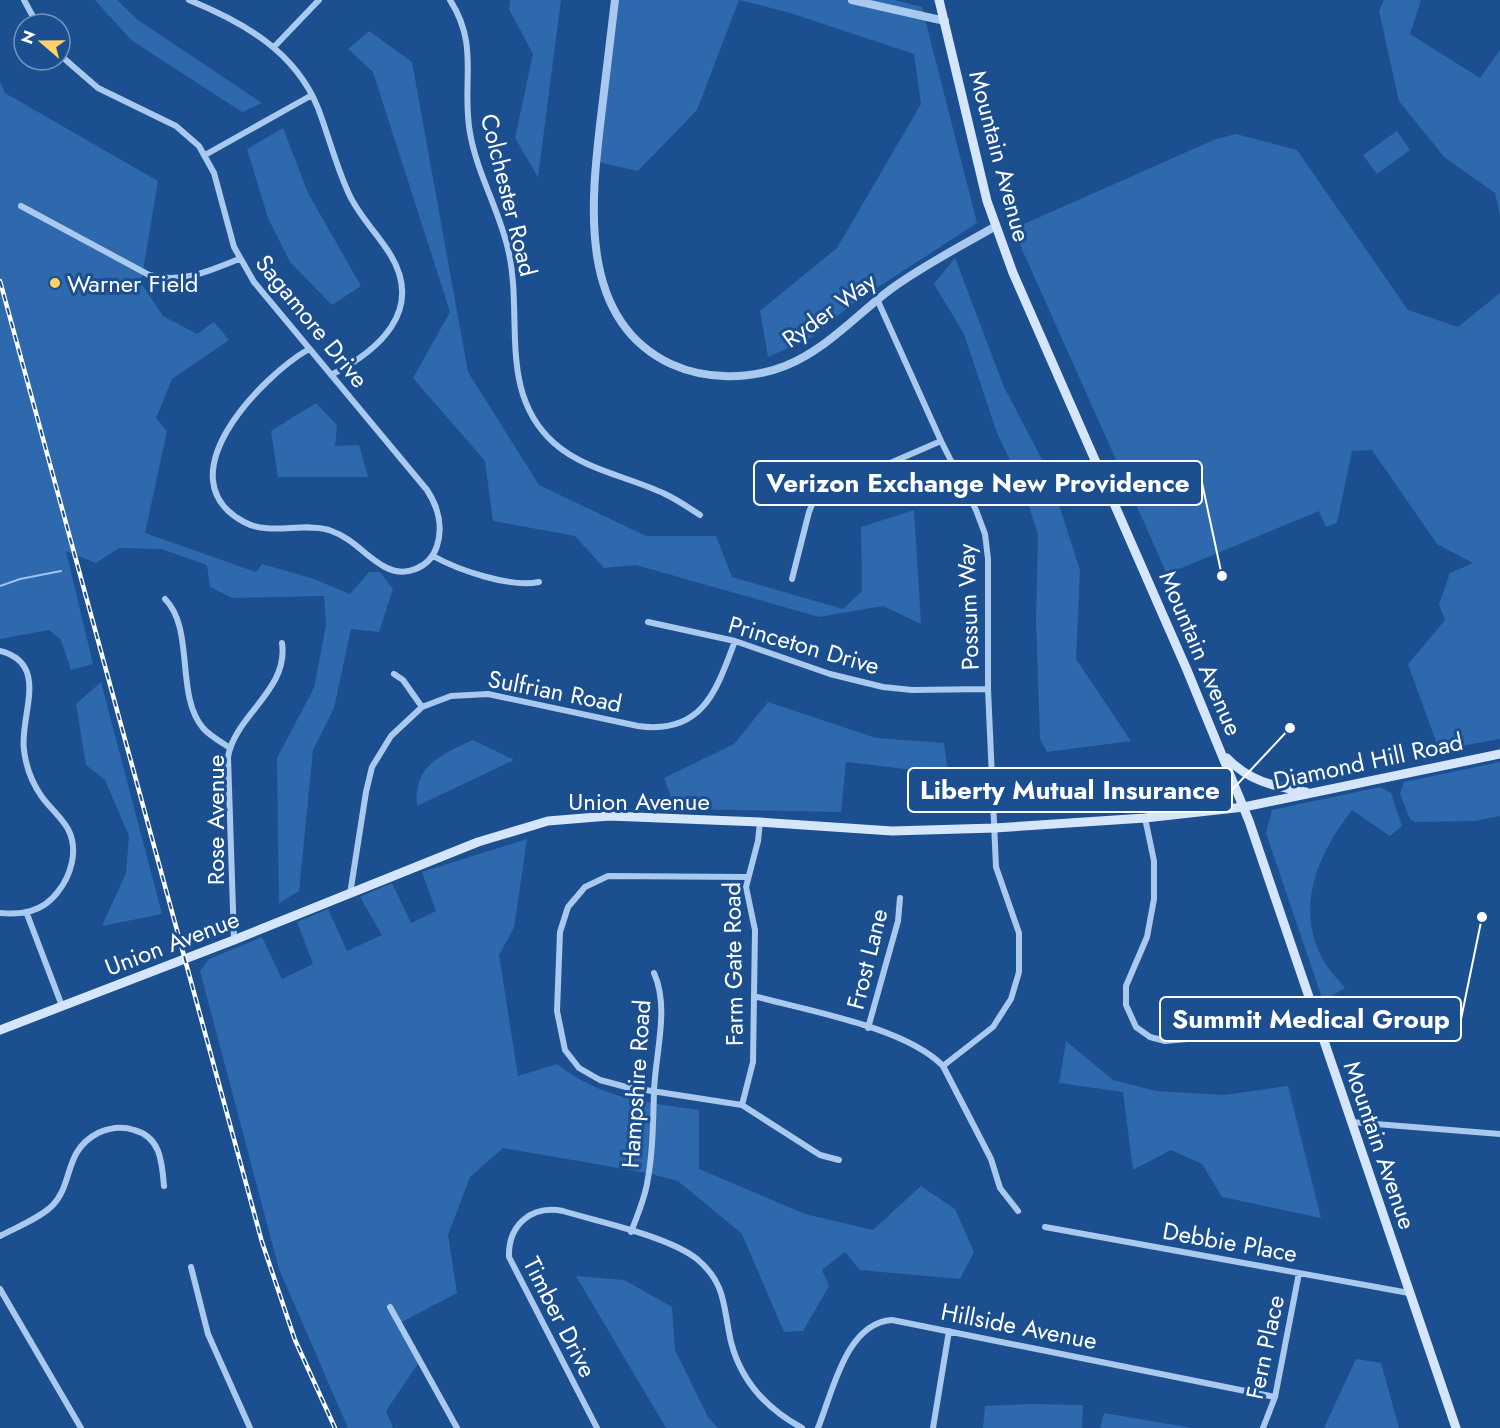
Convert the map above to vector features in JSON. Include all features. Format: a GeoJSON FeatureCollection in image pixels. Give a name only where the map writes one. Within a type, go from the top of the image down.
{"type":"FeatureCollection","features":[{"type":"Feature","properties":{"kind":"main road","name":"Mountain Avenue"},"geometry":{"type":"LineString","coordinates":[[939,0],[987,201],[1013,273],[1223,753],[1244,807],[1456,1428]]}},
{"type":"Feature","properties":{"kind":"main road"},"geometry":{"type":"LineString","coordinates":[[1223,753],[1238,769],[1266,785],[1311,792]]}},
{"type":"Feature","properties":{"kind":"main road","name":"Diamond Hill Road"},"geometry":{"type":"LineString","coordinates":[[1244,807],[1500,754]]}},
{"type":"Feature","properties":{"kind":"main road","name":"Union Avenue"},"geometry":{"type":"LineString","coordinates":[[0,1030],[234,940],[486,839],[548,821],[609,816],[760,822],[892,831],[995,828],[1145,818],[1244,807]]}},
{"type":"Feature","properties":{"kind":"street"},"geometry":{"type":"LineString","coordinates":[[189,0],[249,29],[274,47],[292,65],[312,95],[351,198],[390,255],[400,285],[398,310],[390,333],[363,357],[331,375]]}},
{"type":"Feature","properties":{"kind":"street"},"geometry":{"type":"LineString","coordinates":[[274,47],[319,0]]}},
{"type":"Feature","properties":{"kind":"street","name":"Colchester Road"},"geometry":{"type":"LineString","coordinates":[[450,0],[465,30],[469,50],[470,133],[508,250],[517,314],[516,370],[526,405],[538,425],[564,451],[666,494],[700,515]]}},
{"type":"Feature","properties":{"kind":"street","name":"Ryder Way"},"geometry":{"type":"LineString","coordinates":[[615,0],[593,189],[593,222],[598,260],[608,299],[632,335],[667,362],[695,373],[725,376],[756,374],[786,366],[816,350],[877,300],[914,274],[996,226]]}},
{"type":"Feature","properties":{"kind":"street"},"geometry":{"type":"LineString","coordinates":[[852,0],[945,21]]}},
{"type":"Feature","properties":{"kind":"street","name":"Sagamore Drive"},"geometry":{"type":"LineString","coordinates":[[72,65],[98,88],[176,126],[192,139],[205,155],[213,173],[239,259],[254,282],[430,496],[439,521],[438,542],[433,556]]}},
{"type":"Feature","properties":{"kind":"street"},"geometry":{"type":"LineString","coordinates":[[205,155],[312,95]]}},
{"type":"Feature","properties":{"kind":"street"},"geometry":{"type":"LineString","coordinates":[[21,206],[149,275],[165,279],[186,278],[239,259]]}},
{"type":"Feature","properties":{"kind":"street","name":"Possum Way"},"geometry":{"type":"LineString","coordinates":[[877,300],[941,441],[976,510],[984,534],[988,560],[988,689],[996,867],[1019,933],[1020,972],[1011,999],[993,1027],[943,1066]]}},
{"type":"Feature","properties":{"kind":"street"},"geometry":{"type":"LineString","coordinates":[[309,349],[265,380],[251,395],[228,429],[214,464],[214,482],[220,499],[231,513],[252,525],[269,529],[307,526],[339,534],[392,570],[415,569],[433,556],[460,569],[527,584],[539,582]]}},
{"type":"Feature","properties":{"kind":"street"},"geometry":{"type":"LineString","coordinates":[[792,579],[809,512],[816,495],[830,479],[894,462],[941,441]]}},
{"type":"Feature","properties":{"kind":"street"},"geometry":{"type":"LineString","coordinates":[[165,599],[177,619],[192,709],[204,730],[230,748]]}},
{"type":"Feature","properties":{"kind":"street","name":"Princeton Drive"},"geometry":{"type":"LineString","coordinates":[[648,622],[735,641],[830,674],[883,687],[912,690],[988,689]]}},
{"type":"Feature","properties":{"kind":"street","name":"Sulfrian Road"},"geometry":{"type":"LineString","coordinates":[[350,894],[372,767],[391,736],[422,707],[451,696],[488,694],[638,726],[675,725],[688,719],[710,700],[719,685],[735,641]]}},
{"type":"Feature","properties":{"kind":"street","name":"Rose Avenue"},"geometry":{"type":"LineString","coordinates":[[234,940],[230,748],[280,671],[284,656],[282,643]]}},
{"type":"Feature","properties":{"kind":"street"},"geometry":{"type":"LineString","coordinates":[[0,651],[18,660],[28,674],[31,690],[23,738],[27,764],[36,787],[63,822],[72,841],[71,869],[55,896],[27,914],[0,913]]}},
{"type":"Feature","properties":{"kind":"street"},"geometry":{"type":"LineString","coordinates":[[394,674],[403,680],[422,707]]}},
{"type":"Feature","properties":{"kind":"street"},"geometry":{"type":"LineString","coordinates":[[1145,818],[1154,861],[1154,899],[1147,937],[1126,986],[1126,1005],[1136,1027],[1150,1037],[1165,1041],[1210,1037],[1270,1040],[1319,1026]]}},
{"type":"Feature","properties":{"kind":"street","name":"Farm Gate Road"},"geometry":{"type":"LineString","coordinates":[[742,1106],[753,1062],[755,930],[747,896],[747,877],[756,854],[760,822]]}},
{"type":"Feature","properties":{"kind":"street"},"geometry":{"type":"LineString","coordinates":[[747,877],[608,876],[585,887],[568,907],[560,932],[557,1011],[565,1050],[579,1068],[594,1078],[613,1084],[742,1106],[820,1155],[839,1160]]}},
{"type":"Feature","properties":{"kind":"street","name":"Frost Lane"},"geometry":{"type":"LineString","coordinates":[[868,1028],[898,921],[900,898]]}},
{"type":"Feature","properties":{"kind":"street"},"geometry":{"type":"LineString","coordinates":[[27,914],[62,1006]]}},
{"type":"Feature","properties":{"kind":"street","name":"Hampshire Road"},"geometry":{"type":"LineString","coordinates":[[631,1232],[647,1186],[655,1129],[654,1091],[660,1023],[660,985],[654,973]]}},
{"type":"Feature","properties":{"kind":"street"},"geometry":{"type":"LineString","coordinates":[[754,996],[868,1028],[920,1047],[943,1066],[991,1159],[1000,1188],[1018,1211]]}},
{"type":"Feature","properties":{"kind":"street"},"geometry":{"type":"LineString","coordinates":[[1351,1122],[1500,1134]]}},
{"type":"Feature","properties":{"kind":"street"},"geometry":{"type":"LineString","coordinates":[[0,1236],[53,1205],[75,1154],[86,1141],[105,1130],[128,1128],[150,1139],[159,1153],[164,1186]]}},
{"type":"Feature","properties":{"kind":"street","name":"Timber Drive"},"geometry":{"type":"LineString","coordinates":[[594,1427],[511,1266],[509,1244],[521,1221],[544,1209],[563,1211],[680,1249],[708,1271],[725,1302],[732,1345],[746,1376],[771,1408],[802,1428]]}},
{"type":"Feature","properties":{"kind":"street","name":"Debbie Place"},"geometry":{"type":"LineString","coordinates":[[1045,1227],[1409,1293]]}},
{"type":"Feature","properties":{"kind":"street"},"geometry":{"type":"LineString","coordinates":[[191,1268],[208,1334],[250,1428]]}},
{"type":"Feature","properties":{"kind":"street","name":"Fern Place"},"geometry":{"type":"LineString","coordinates":[[1263,1428],[1275,1398],[1299,1273]]}},
{"type":"Feature","properties":{"kind":"street"},"geometry":{"type":"LineString","coordinates":[[0,1289],[81,1428]]}},
{"type":"Feature","properties":{"kind":"street"},"geometry":{"type":"LineString","coordinates":[[390,1307],[457,1428]]}},
{"type":"Feature","properties":{"kind":"street","name":"Hillside Avenue"},"geometry":{"type":"LineString","coordinates":[[818,1428],[853,1343],[862,1332],[878,1322],[892,1320],[1275,1398]]}},
{"type":"Feature","properties":{"kind":"street"},"geometry":{"type":"LineString","coordinates":[[933,1428],[949,1331]]}},
{"type":"Feature","properties":{"kind":"shaded area"},"geometry":{"type":"Polygon","coordinates":[[[95,0],[117,0],[138,20],[262,103],[242,112],[131,40],[95,0]]]}},
{"type":"Feature","properties":{"kind":"shaded area"},"geometry":{"type":"Polygon","coordinates":[[[510,0],[561,0],[538,177],[515,138],[533,54],[509,9],[510,0]]]}},
{"type":"Feature","properties":{"kind":"shaded area"},"geometry":{"type":"Polygon","coordinates":[[[619,0],[739,0],[697,110],[638,171],[597,162],[619,0]]]}},
{"type":"Feature","properties":{"kind":"shaded area"},"geometry":{"type":"Polygon","coordinates":[[[739,0],[894,0],[922,7],[977,223],[852,304],[811,338],[768,357],[760,311],[837,248],[921,104],[914,54],[790,13],[739,0]]]}},
{"type":"Feature","properties":{"kind":"shaded area"},"geometry":{"type":"Polygon","coordinates":[[[1384,0],[1421,0],[1410,34],[1480,78],[1500,50],[1500,214],[1495,193],[1444,157],[1399,101],[1379,11],[1384,0]]]}},
{"type":"Feature","properties":{"kind":"shaded area"},"geometry":{"type":"Polygon","coordinates":[[[369,31],[412,62],[468,372],[539,485],[646,536],[716,536],[732,577],[843,609],[862,591],[861,527],[914,510],[921,624],[883,606],[819,617],[636,565],[604,568],[575,536],[493,521],[485,461],[413,378],[450,312],[373,72],[348,49],[369,31]]]}},
{"type":"Feature","properties":{"kind":"shaded area"},"geometry":{"type":"Polygon","coordinates":[[[0,82],[5,93],[158,181],[141,283],[163,316],[197,334],[214,322],[229,340],[172,379],[156,418],[167,431],[145,533],[256,572],[262,564],[314,579],[350,594],[369,572],[380,572],[393,589],[379,632],[351,629],[334,708],[313,750],[299,891],[279,903],[277,758],[314,688],[326,625],[324,596],[232,598],[210,587],[207,565],[161,549],[119,548],[96,563],[66,551],[93,664],[71,670],[61,640],[49,630],[0,639],[0,82]]]}},
{"type":"Feature","properties":{"kind":"shaded area"},"geometry":{"type":"Polygon","coordinates":[[[283,128],[308,193],[361,286],[332,305],[290,262],[268,218],[247,149],[283,128]]]}},
{"type":"Feature","properties":{"kind":"shaded area"},"geometry":{"type":"Polygon","coordinates":[[[1397,131],[1410,150],[1377,174],[1363,155],[1397,131]]]}},
{"type":"Feature","properties":{"kind":"shaded area"},"geometry":{"type":"Polygon","coordinates":[[[1236,134],[1297,150],[1408,310],[1458,327],[1500,293],[1500,739],[1439,750],[1408,664],[1445,620],[1439,605],[1450,573],[1473,563],[1437,544],[1372,450],[1352,451],[1337,523],[1326,527],[1319,511],[1167,574],[1021,247],[1015,228],[1216,139],[1236,134]]]}},
{"type":"Feature","properties":{"kind":"shaded area"},"geometry":{"type":"Polygon","coordinates":[[[955,258],[1004,387],[1048,471],[1080,570],[1076,659],[1131,741],[1047,752],[1040,739],[1036,620],[1038,534],[1021,483],[997,433],[964,334],[934,284],[955,258]]]}},
{"type":"Feature","properties":{"kind":"shaded area"},"geometry":{"type":"Polygon","coordinates":[[[316,403],[337,425],[335,446],[359,445],[368,477],[278,477],[271,431],[316,403]]]}},
{"type":"Feature","properties":{"kind":"shaded area"},"geometry":{"type":"Polygon","coordinates":[[[101,682],[162,914],[102,926],[126,873],[129,836],[105,780],[86,765],[76,704],[101,682]]]}},
{"type":"Feature","properties":{"kind":"shaded area"},"geometry":{"type":"Polygon","coordinates":[[[768,702],[876,738],[944,743],[948,774],[846,762],[841,812],[675,809],[664,778],[734,744],[768,702]]]}},
{"type":"Feature","properties":{"kind":"shaded area"},"geometry":{"type":"Polygon","coordinates":[[[473,740],[514,760],[417,806],[417,792],[425,771],[440,757],[473,740]]]}},
{"type":"Feature","properties":{"kind":"shaded area"},"geometry":{"type":"Polygon","coordinates":[[[1500,762],[1500,816],[1475,821],[1415,822],[1410,819],[1400,794],[1404,782],[1500,762]]]}},
{"type":"Feature","properties":{"kind":"shaded area"},"geometry":{"type":"Polygon","coordinates":[[[1380,787],[1391,793],[1402,826],[1390,836],[1352,810],[1329,845],[1314,883],[1311,923],[1316,943],[1327,966],[1345,988],[1323,1001],[1266,833],[1272,810],[1380,787]]]}},
{"type":"Feature","properties":{"kind":"shaded area"},"geometry":{"type":"Polygon","coordinates":[[[527,839],[514,928],[499,955],[518,1076],[557,1064],[590,1085],[607,1092],[641,1101],[699,1110],[699,1169],[805,1214],[873,1230],[921,1186],[955,1209],[974,1252],[960,1279],[860,1270],[845,1252],[822,1270],[829,1286],[803,1331],[784,1332],[742,1234],[678,1181],[647,1173],[503,1148],[470,1177],[448,1235],[457,1293],[398,1324],[419,1362],[386,1411],[393,1428],[348,1428],[279,1269],[200,971],[209,959],[262,937],[282,979],[313,964],[297,922],[328,909],[347,951],[382,935],[360,897],[392,883],[411,923],[436,911],[422,872],[527,839]]]}},
{"type":"Feature","properties":{"kind":"shaded area"},"geometry":{"type":"Polygon","coordinates":[[[1066,1041],[1113,1080],[1156,1091],[1225,1095],[1288,1086],[1321,1218],[1222,1197],[1202,1164],[1171,1150],[1133,1170],[1123,1092],[1059,1083],[1066,1041]]]}},
{"type":"Feature","properties":{"kind":"shaded area"},"geometry":{"type":"Polygon","coordinates":[[[576,1276],[624,1280],[672,1307],[675,1350],[708,1417],[718,1428],[666,1428],[576,1276]]]}},
{"type":"Feature","properties":{"kind":"shaded area"},"geometry":{"type":"Polygon","coordinates":[[[1356,1359],[1381,1363],[1399,1428],[1324,1428],[1356,1359]]]}},
{"type":"Feature","properties":{"kind":"shaded area"},"geometry":{"type":"Polygon","coordinates":[[[1083,1405],[1082,1428],[983,1428],[985,1406],[1083,1405]]]}},
{"type":"Feature","properties":{"kind":"shaded area"},"geometry":{"type":"Polygon","coordinates":[[[1104,1413],[1192,1428],[1100,1428],[1104,1413]]]}},
{"type":"Feature","properties":{"kind":"waterway"},"geometry":{"type":"LineString","coordinates":[[0,586],[20,579],[61,571]]}},
{"type":"Feature","properties":{"kind":"railway"},"geometry":{"type":"LineString","coordinates":[[0,281],[262,1242],[295,1340],[335,1428]]}},
{"type":"Feature","properties":{"kind":"place","name":"Warner Field"},"geometry":{"type":"Point","coordinates":[55,283]}},
{"type":"Feature","properties":{"kind":"place","name":"Verizon Exchange New Providence"},"geometry":{"type":"Point","coordinates":[1222,576]}},
{"type":"Feature","properties":{"kind":"place","name":"Liberty Mutual Insurance"},"geometry":{"type":"Point","coordinates":[1290,728]}},
{"type":"Feature","properties":{"kind":"place","name":"Summit Medical Group"},"geometry":{"type":"Point","coordinates":[1482,917]}}]}
